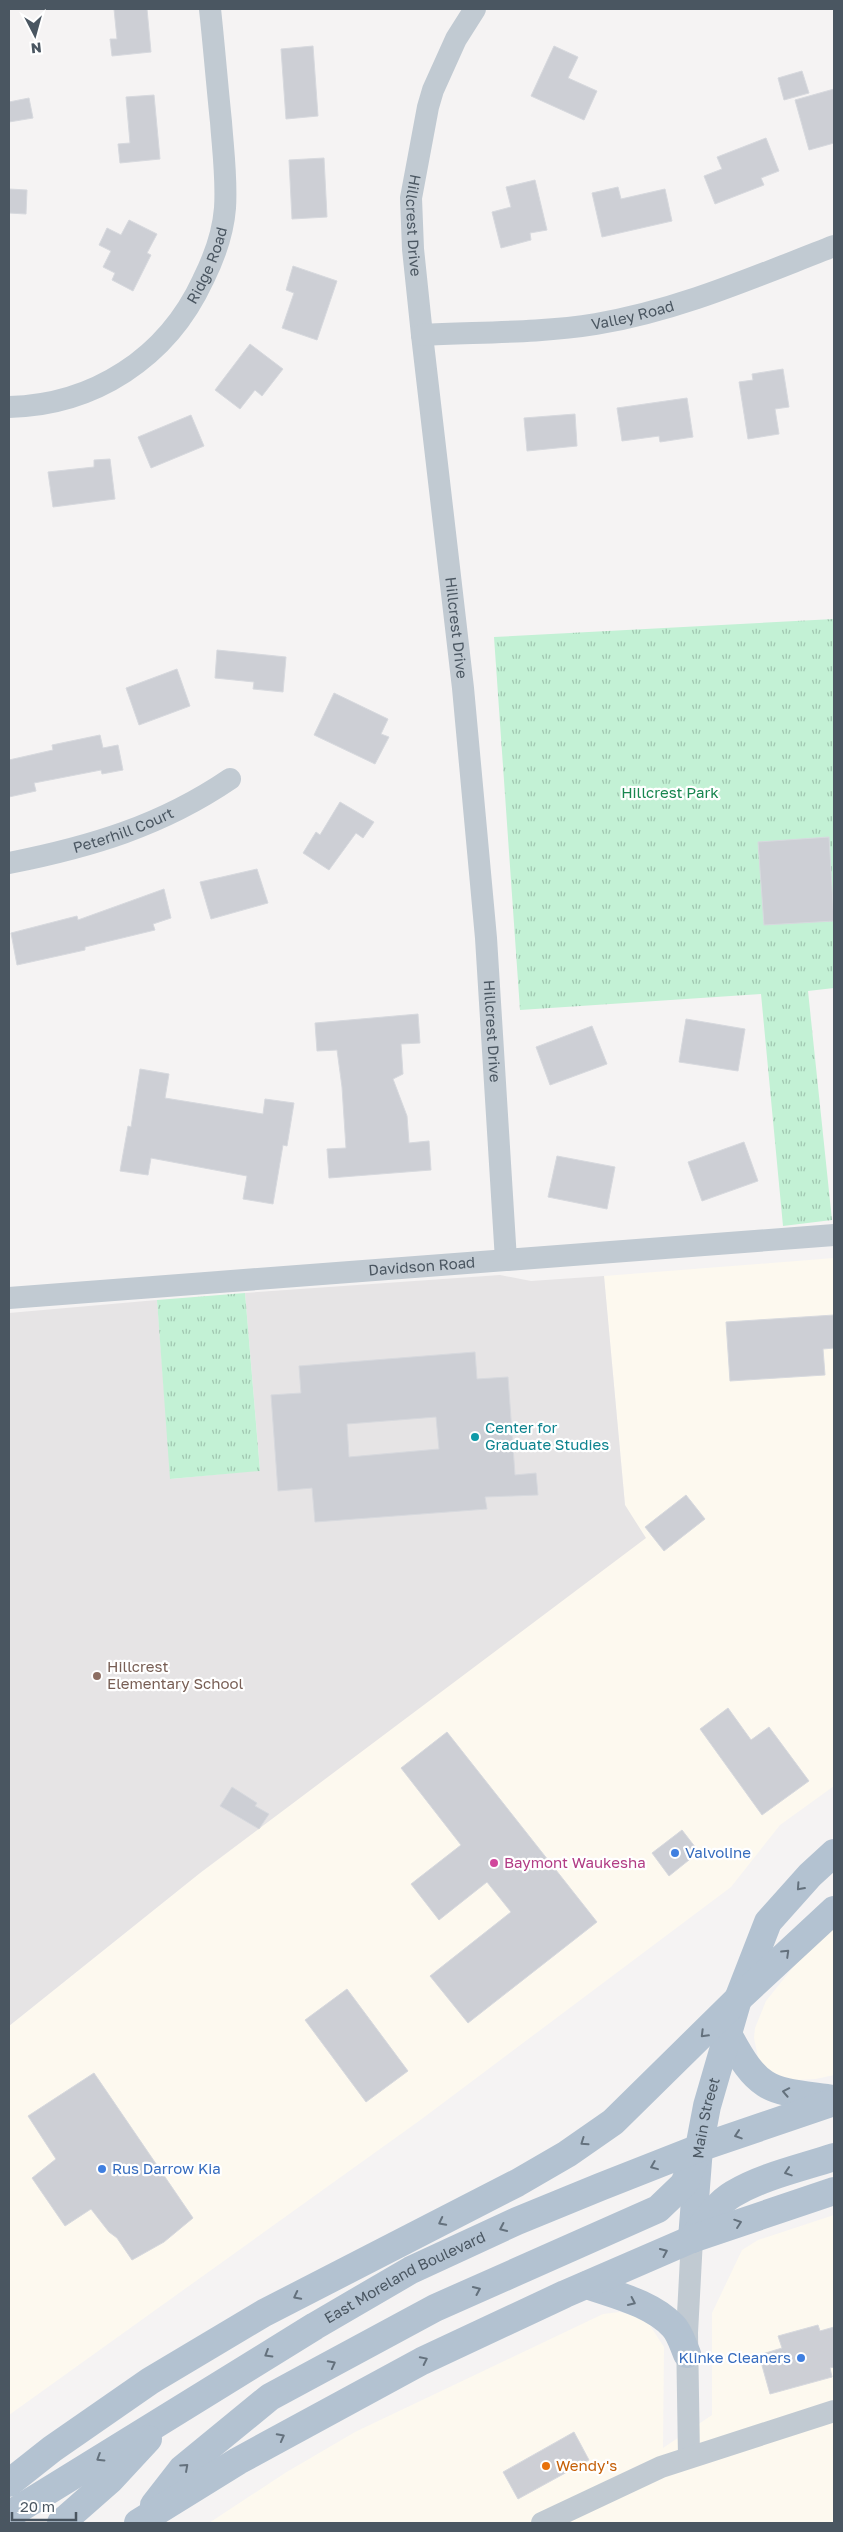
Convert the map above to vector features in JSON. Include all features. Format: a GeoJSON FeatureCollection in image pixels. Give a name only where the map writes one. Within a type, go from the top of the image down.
{"type":"FeatureCollection","features":[{"type":"Feature","properties":{"kind":"main road","name":"Main Street"},"geometry":{"type":"LineString","coordinates":[[692,2239],[699,2148],[707,2106],[738,1999],[768,1922],[810,1875],[834,1853]]}},
{"type":"Feature","properties":{"kind":"main road"},"geometry":{"type":"LineString","coordinates":[[9,2483],[52,2449],[150,2381],[264,2313],[517,2183],[567,2154],[613,2122],[738,1999],[834,1910]]}},
{"type":"Feature","properties":{"kind":"main road"},"geometry":{"type":"LineString","coordinates":[[728,2034],[742,2062],[766,2086],[781,2092],[834,2100]]}},
{"type":"Feature","properties":{"kind":"main road","name":"East Moreland Boulevard"},"geometry":{"type":"LineString","coordinates":[[9,2515],[171,2414],[411,2270],[517,2222],[699,2148],[834,2100]]}},
{"type":"Feature","properties":{"kind":"main road"},"geometry":{"type":"LineString","coordinates":[[141,2521],[182,2469],[270,2397],[435,2308],[658,2209],[684,2184],[699,2148]]}},
{"type":"Feature","properties":{"kind":"main road"},"geometry":{"type":"LineString","coordinates":[[692,2239],[712,2213],[732,2194],[771,2177],[834,2157]]}},
{"type":"Feature","properties":{"kind":"main road"},"geometry":{"type":"LineString","coordinates":[[141,2521],[238,2461],[422,2361],[586,2285],[692,2239],[834,2191]]}},
{"type":"Feature","properties":{"kind":"main road"},"geometry":{"type":"LineString","coordinates":[[586,2285],[624,2298],[659,2314],[675,2327],[687,2354]]}},
{"type":"Feature","properties":{"kind":"main road"},"geometry":{"type":"LineString","coordinates":[[61,2523],[110,2480],[171,2414]]}},
{"type":"Feature","properties":{"kind":"street","name":"Ridge Road"},"geometry":{"type":"LineString","coordinates":[[9,407],[34,406],[57,402],[99,387],[122,374],[154,350],[178,325],[191,306],[213,260],[225,210],[225,176],[210,9]]}},
{"type":"Feature","properties":{"kind":"street","name":"Hillcrest Drive"},"geometry":{"type":"LineString","coordinates":[[475,9],[456,39],[433,90],[428,107],[411,198],[413,249],[422,335],[464,688],[486,938],[506,1260]]}},
{"type":"Feature","properties":{"kind":"street","name":"Valley Road"},"geometry":{"type":"LineString","coordinates":[[422,335],[595,324],[646,314],[694,300],[834,246]]}},
{"type":"Feature","properties":{"kind":"street","name":"Peterhill Court"},"geometry":{"type":"LineString","coordinates":[[9,863],[45,856],[118,835],[161,819],[200,800],[230,779]]}},
{"type":"Feature","properties":{"kind":"street","name":"Davidson Road"},"geometry":{"type":"LineString","coordinates":[[9,1298],[834,1235]]}},
{"type":"Feature","properties":{"kind":"street"},"geometry":{"type":"LineString","coordinates":[[689,2456],[687,2354],[692,2239]]}},
{"type":"Feature","properties":{"kind":"street"},"geometry":{"type":"LineString","coordinates":[[542,2523],[637,2477],[689,2456],[834,2411]]}},
{"type":"Feature","properties":{"kind":"shaded area"},"geometry":{"type":"Polygon","coordinates":[[[834,1258],[834,1786],[780,1825],[731,1887],[419,2121],[9,2415],[9,2026],[200,1873],[645,1538],[625,1505],[604,1276],[834,1258]]]}},
{"type":"Feature","properties":{"kind":"shaded area"},"geometry":{"type":"Polygon","coordinates":[[[500,1275],[531,1281],[604,1276],[625,1505],[646,1538],[200,1873],[9,2026],[9,1313],[157,1300],[171,1479],[260,1470],[245,1293],[500,1275]]]}},
{"type":"Feature","properties":{"kind":"shaded area"},"geometry":{"type":"Polygon","coordinates":[[[834,1928],[834,2075],[816,2079],[796,2080],[779,2077],[766,2068],[758,2057],[754,2038],[755,2028],[766,2001],[798,1961],[834,1928]]]}},
{"type":"Feature","properties":{"kind":"shaded area"},"geometry":{"type":"Polygon","coordinates":[[[834,2215],[834,2523],[209,2523],[285,2473],[355,2432],[603,2314],[620,2312],[632,2315],[649,2324],[664,2347],[663,2448],[712,2415],[712,2313],[742,2250],[758,2240],[834,2215]]]}},
{"type":"Feature","properties":{"kind":"green space","name":"Hillcrest Park"},"geometry":{"type":"Polygon","coordinates":[[[834,619],[834,988],[808,991],[832,1220],[783,1226],[761,994],[520,1010],[494,637],[834,619]]]}},
{"type":"Feature","properties":{"kind":"green space"},"geometry":{"type":"Polygon","coordinates":[[[245,1293],[260,1471],[170,1479],[157,1300],[245,1293]]]}},
{"type":"Feature","properties":{"kind":"building"},"geometry":{"type":"Polygon","coordinates":[[[114,9],[147,9],[151,52],[112,56],[110,39],[117,39],[114,9]]]}},
{"type":"Feature","properties":{"kind":"building"},"geometry":{"type":"Polygon","coordinates":[[[313,46],[318,116],[286,119],[281,49],[313,46]]]}},
{"type":"Feature","properties":{"kind":"building"},"geometry":{"type":"Polygon","coordinates":[[[554,46],[578,57],[568,78],[597,91],[584,120],[531,96],[554,46]]]}},
{"type":"Feature","properties":{"kind":"building"},"geometry":{"type":"Polygon","coordinates":[[[802,71],[809,93],[784,100],[778,78],[802,71]]]}},
{"type":"Feature","properties":{"kind":"building"},"geometry":{"type":"Polygon","coordinates":[[[834,89],[834,143],[809,150],[795,100],[834,89]]]}},
{"type":"Feature","properties":{"kind":"building"},"geometry":{"type":"Polygon","coordinates":[[[154,95],[160,159],[120,163],[118,144],[130,143],[126,97],[154,95]]]}},
{"type":"Feature","properties":{"kind":"building"},"geometry":{"type":"Polygon","coordinates":[[[29,98],[33,118],[9,122],[9,102],[29,98]]]}},
{"type":"Feature","properties":{"kind":"building"},"geometry":{"type":"Polygon","coordinates":[[[766,138],[779,171],[761,178],[764,185],[715,204],[704,176],[722,169],[717,157],[766,138]]]}},
{"type":"Feature","properties":{"kind":"building"},"geometry":{"type":"Polygon","coordinates":[[[324,158],[327,217],[292,219],[289,160],[324,158]]]}},
{"type":"Feature","properties":{"kind":"building"},"geometry":{"type":"Polygon","coordinates":[[[535,180],[547,230],[530,233],[531,240],[501,248],[492,212],[511,207],[506,187],[535,180]]]}},
{"type":"Feature","properties":{"kind":"building"},"geometry":{"type":"Polygon","coordinates":[[[618,187],[621,199],[665,189],[672,221],[602,237],[592,193],[618,187]]]}},
{"type":"Feature","properties":{"kind":"building"},"geometry":{"type":"Polygon","coordinates":[[[9,189],[27,190],[26,214],[9,213],[9,189]]]}},
{"type":"Feature","properties":{"kind":"building"},"geometry":{"type":"Polygon","coordinates":[[[129,220],[157,234],[147,253],[151,255],[133,291],[112,280],[115,273],[103,267],[111,251],[99,245],[107,228],[121,235],[129,220]]]}},
{"type":"Feature","properties":{"kind":"building"},"geometry":{"type":"Polygon","coordinates":[[[293,266],[337,281],[317,340],[282,328],[294,293],[286,290],[293,266]]]}},
{"type":"Feature","properties":{"kind":"building"},"geometry":{"type":"Polygon","coordinates":[[[250,344],[283,369],[262,396],[255,390],[240,409],[215,390],[250,344]]]}},
{"type":"Feature","properties":{"kind":"building"},"geometry":{"type":"Polygon","coordinates":[[[783,369],[789,407],[775,409],[779,434],[748,439],[739,382],[753,380],[752,374],[783,369]]]}},
{"type":"Feature","properties":{"kind":"building"},"geometry":{"type":"Polygon","coordinates":[[[687,398],[693,437],[660,442],[659,436],[622,441],[617,408],[687,398]]]}},
{"type":"Feature","properties":{"kind":"building"},"geometry":{"type":"Polygon","coordinates":[[[575,414],[577,446],[527,451],[524,418],[575,414]]]}},
{"type":"Feature","properties":{"kind":"building"},"geometry":{"type":"Polygon","coordinates":[[[191,415],[204,446],[151,468],[138,437],[191,415]]]}},
{"type":"Feature","properties":{"kind":"building"},"geometry":{"type":"Polygon","coordinates":[[[110,459],[115,499],[53,507],[48,472],[94,467],[94,460],[110,459]]]}},
{"type":"Feature","properties":{"kind":"building"},"geometry":{"type":"Polygon","coordinates":[[[217,650],[286,657],[283,692],[253,689],[254,682],[215,678],[217,650]]]}},
{"type":"Feature","properties":{"kind":"building"},"geometry":{"type":"Polygon","coordinates":[[[177,669],[190,706],[139,725],[126,688],[177,669]]]}},
{"type":"Feature","properties":{"kind":"building"},"geometry":{"type":"Polygon","coordinates":[[[334,693],[388,719],[381,734],[389,737],[375,764],[314,735],[334,693]]]}},
{"type":"Feature","properties":{"kind":"building"},"geometry":{"type":"Polygon","coordinates":[[[100,735],[103,748],[118,745],[123,770],[102,774],[101,770],[34,783],[36,791],[9,797],[9,760],[53,750],[52,745],[100,735]]]}},
{"type":"Feature","properties":{"kind":"building"},"geometry":{"type":"Polygon","coordinates":[[[340,802],[374,822],[363,838],[356,833],[329,870],[303,853],[316,832],[320,835],[340,802]]]}},
{"type":"Feature","properties":{"kind":"building"},"geometry":{"type":"Polygon","coordinates":[[[829,837],[834,921],[764,925],[758,842],[829,837]]]}},
{"type":"Feature","properties":{"kind":"building"},"geometry":{"type":"Polygon","coordinates":[[[257,869],[268,903],[211,919],[200,882],[257,869]]]}},
{"type":"Feature","properties":{"kind":"building"},"geometry":{"type":"Polygon","coordinates":[[[164,889],[171,918],[153,924],[155,930],[85,947],[85,950],[17,965],[11,933],[77,916],[78,920],[164,889]]]}},
{"type":"Feature","properties":{"kind":"building"},"geometry":{"type":"Polygon","coordinates":[[[418,1014],[420,1043],[401,1044],[403,1074],[393,1079],[407,1116],[409,1143],[429,1141],[431,1170],[329,1178],[327,1149],[346,1148],[342,1087],[337,1050],[317,1051],[315,1023],[418,1014]]]}},
{"type":"Feature","properties":{"kind":"building"},"geometry":{"type":"Polygon","coordinates":[[[686,1019],[745,1029],[738,1071],[679,1062],[686,1019]]]}},
{"type":"Feature","properties":{"kind":"building"},"geometry":{"type":"Polygon","coordinates":[[[592,1026],[607,1064],[550,1085],[536,1047],[592,1026]]]}},
{"type":"Feature","properties":{"kind":"building"},"geometry":{"type":"Polygon","coordinates":[[[140,1069],[169,1074],[165,1098],[263,1114],[265,1099],[294,1103],[287,1146],[283,1145],[273,1204],[243,1199],[247,1176],[151,1158],[148,1175],[120,1171],[128,1126],[131,1127],[140,1069]]]}},
{"type":"Feature","properties":{"kind":"building"},"geometry":{"type":"Polygon","coordinates":[[[744,1142],[758,1181],[702,1201],[688,1162],[744,1142]]]}},
{"type":"Feature","properties":{"kind":"building"},"geometry":{"type":"Polygon","coordinates":[[[557,1156],[615,1167],[607,1209],[548,1197],[557,1156]]]}},
{"type":"Feature","properties":{"kind":"building"},"geometry":{"type":"Polygon","coordinates":[[[834,1315],[834,1348],[823,1349],[825,1375],[730,1381],[726,1322],[834,1315]]]}},
{"type":"Feature","properties":{"kind":"building","name":"Center for Graduate Studies"},"geometry":{"type":"Polygon","coordinates":[[[475,1352],[477,1379],[508,1377],[515,1475],[536,1473],[538,1495],[485,1497],[487,1509],[315,1522],[312,1488],[278,1491],[271,1395],[301,1393],[299,1366],[475,1352]],[[436,1417],[347,1424],[349,1457],[439,1449],[436,1417]]]}},
{"type":"Feature","properties":{"kind":"building"},"geometry":{"type":"Polygon","coordinates":[[[686,1495],[705,1519],[664,1551],[645,1527],[686,1495]]]}},
{"type":"Feature","properties":{"kind":"building"},"geometry":{"type":"Polygon","coordinates":[[[728,1708],[751,1740],[769,1727],[809,1781],[762,1815],[700,1729],[728,1708]]]}},
{"type":"Feature","properties":{"kind":"building","name":"Baymont Waukesha"},"geometry":{"type":"Polygon","coordinates":[[[447,1732],[597,1922],[468,2023],[430,1976],[511,1912],[487,1882],[439,1920],[411,1884],[461,1845],[401,1768],[447,1732]]]}},
{"type":"Feature","properties":{"kind":"building"},"geometry":{"type":"Polygon","coordinates":[[[232,1787],[257,1803],[255,1806],[269,1814],[259,1829],[220,1806],[232,1787]]]}},
{"type":"Feature","properties":{"kind":"building","name":"Valvoline"},"geometry":{"type":"Polygon","coordinates":[[[682,1830],[699,1852],[669,1876],[652,1853],[682,1830]]]}},
{"type":"Feature","properties":{"kind":"building"},"geometry":{"type":"Polygon","coordinates":[[[347,1989],[408,2071],[366,2102],[305,2020],[347,1989]]]}},
{"type":"Feature","properties":{"kind":"building","name":"Rus Darrow Kia"},"geometry":{"type":"Polygon","coordinates":[[[94,2073],[193,2218],[164,2242],[132,2260],[117,2238],[109,2232],[91,2209],[65,2226],[32,2178],[56,2159],[28,2116],[94,2073]]]}},
{"type":"Feature","properties":{"kind":"building"},"geometry":{"type":"Polygon","coordinates":[[[818,2325],[820,2331],[834,2327],[834,2367],[830,2368],[832,2377],[770,2394],[759,2355],[782,2348],[778,2336],[818,2325]]]}},
{"type":"Feature","properties":{"kind":"building","name":"Wendy's"},"geometry":{"type":"Polygon","coordinates":[[[574,2432],[589,2460],[518,2499],[503,2472],[574,2432]]]}},
{"type":"Feature","properties":{"kind":"place","name":"Center for Graduate Studies"},"geometry":{"type":"Point","coordinates":[475,1437]}},
{"type":"Feature","properties":{"kind":"place","name":"Hillcrest Elementary School"},"geometry":{"type":"Point","coordinates":[97,1676]}},
{"type":"Feature","properties":{"kind":"place","name":"Valvoline"},"geometry":{"type":"Point","coordinates":[675,1853]}},
{"type":"Feature","properties":{"kind":"place","name":"Baymont Waukesha"},"geometry":{"type":"Point","coordinates":[494,1863]}},
{"type":"Feature","properties":{"kind":"place","name":"Rus Darrow Kia"},"geometry":{"type":"Point","coordinates":[102,2169]}},
{"type":"Feature","properties":{"kind":"place","name":"Klinke Cleaners"},"geometry":{"type":"Point","coordinates":[801,2358]}},
{"type":"Feature","properties":{"kind":"place","name":"Wendy's"},"geometry":{"type":"Point","coordinates":[546,2466]}}]}
